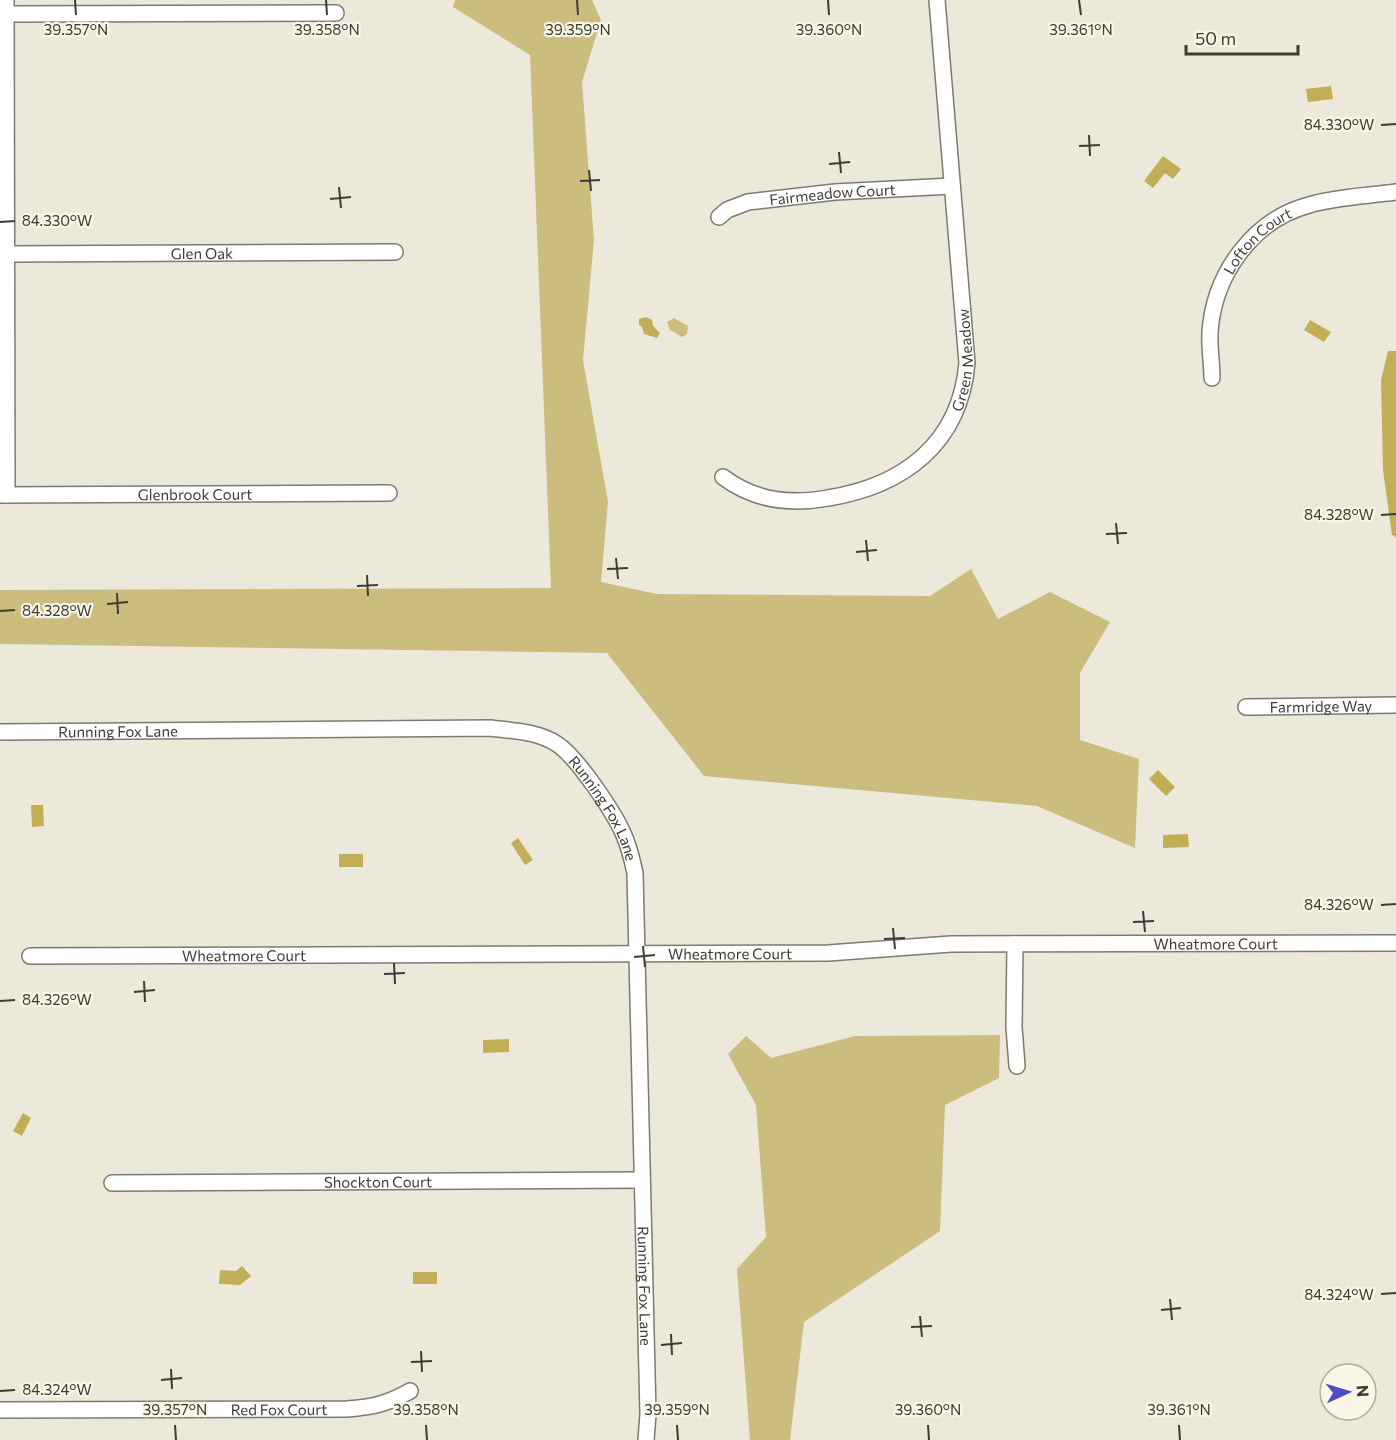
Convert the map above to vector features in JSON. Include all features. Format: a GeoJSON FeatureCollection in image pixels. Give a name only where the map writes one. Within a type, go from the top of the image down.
{"type":"FeatureCollection","features":[{"type":"Feature","properties":{"kind":"street","name":"Green Meadow"},"geometry":{"type":"LineString","coordinates":[[723,477],[743,490],[776,501],[810,501],[844,496],[877,486],[916,463],[940,438],[952,418],[960,397],[967,363],[938,0]]}},
{"type":"Feature","properties":{"kind":"street"},"geometry":{"type":"LineString","coordinates":[[4,495],[7,254],[6,7],[336,13]]}},
{"type":"Feature","properties":{"kind":"street","name":"Fairmeadow Court"},"geometry":{"type":"LineString","coordinates":[[719,217],[727,210],[748,202],[835,192],[952,186]]}},
{"type":"Feature","properties":{"kind":"street","name":"Lofton Court"},"geometry":{"type":"LineString","coordinates":[[1212,378],[1210,333],[1213,310],[1224,278],[1235,258],[1249,241],[1266,226],[1306,206],[1328,200],[1396,192]]}},
{"type":"Feature","properties":{"kind":"street","name":"Glen Oak"},"geometry":{"type":"LineString","coordinates":[[7,254],[395,252]]}},
{"type":"Feature","properties":{"kind":"street","name":"Glenbrook Court"},"geometry":{"type":"LineString","coordinates":[[4,495],[389,493]]}},
{"type":"Feature","properties":{"kind":"street","name":"Farmridge Way"},"geometry":{"type":"LineString","coordinates":[[1246,707],[1396,705]]}},
{"type":"Feature","properties":{"kind":"street","name":"Running Fox Lane"},"geometry":{"type":"LineString","coordinates":[[0,732],[490,728],[530,732],[558,744],[584,771],[622,831],[635,873],[648,1414],[646,1440]]}},
{"type":"Feature","properties":{"kind":"street"},"geometry":{"type":"LineString","coordinates":[[1015,944],[1014,1027],[1017,1066]]}},
{"type":"Feature","properties":{"kind":"street","name":"Wheatmore Court"},"geometry":{"type":"LineString","coordinates":[[30,956],[828,953],[906,946],[1015,944],[1396,944]]}},
{"type":"Feature","properties":{"kind":"street","name":"Shockton Court"},"geometry":{"type":"LineString","coordinates":[[112,1183],[642,1180]]}},
{"type":"Feature","properties":{"kind":"street","name":"Red Fox Court"},"geometry":{"type":"LineString","coordinates":[[0,1410],[347,1409],[391,1402],[410,1391]]}},
{"type":"Feature","properties":{"kind":"shaded area"},"geometry":{"type":"Polygon","coordinates":[[[455,0],[592,0],[601,20],[582,82],[594,240],[583,360],[608,502],[601,582],[657,594],[930,596],[971,569],[998,619],[1050,592],[1110,622],[1080,673],[1080,740],[1139,759],[1135,848],[1037,806],[704,776],[607,653],[0,644],[0,590],[551,588],[530,55],[453,7],[455,0]]]}},
{"type":"Feature","properties":{"kind":"shaded area"},"geometry":{"type":"Polygon","coordinates":[[[1331,86],[1333,99],[1308,102],[1306,89],[1331,86]]]}},
{"type":"Feature","properties":{"kind":"shaded area"},"geometry":{"type":"Polygon","coordinates":[[[1163,156],[1181,169],[1173,179],[1165,173],[1153,188],[1144,181],[1163,156]]]}},
{"type":"Feature","properties":{"kind":"shaded area"},"geometry":{"type":"Polygon","coordinates":[[[646,317],[652,320],[653,326],[660,333],[657,338],[644,334],[639,325],[639,319],[646,317]]]}},
{"type":"Feature","properties":{"kind":"shaded area"},"geometry":{"type":"Polygon","coordinates":[[[674,318],[688,326],[687,334],[682,337],[670,330],[667,322],[674,318]]]}},
{"type":"Feature","properties":{"kind":"shaded area"},"geometry":{"type":"Polygon","coordinates":[[[1310,320],[1331,332],[1324,342],[1304,330],[1310,320]]]}},
{"type":"Feature","properties":{"kind":"shaded area"},"geometry":{"type":"Polygon","coordinates":[[[1388,351],[1396,351],[1396,537],[1392,535],[1383,470],[1381,380],[1388,351]]]}},
{"type":"Feature","properties":{"kind":"shaded area"},"geometry":{"type":"Polygon","coordinates":[[[1158,770],[1175,787],[1166,796],[1149,779],[1158,770]]]}},
{"type":"Feature","properties":{"kind":"shaded area"},"geometry":{"type":"Polygon","coordinates":[[[31,805],[43,805],[44,826],[32,827],[31,805]]]}},
{"type":"Feature","properties":{"kind":"shaded area"},"geometry":{"type":"Polygon","coordinates":[[[1188,834],[1189,847],[1163,848],[1163,835],[1188,834]]]}},
{"type":"Feature","properties":{"kind":"shaded area"},"geometry":{"type":"Polygon","coordinates":[[[518,838],[533,860],[525,865],[511,843],[518,838]]]}},
{"type":"Feature","properties":{"kind":"shaded area"},"geometry":{"type":"Polygon","coordinates":[[[339,854],[363,854],[363,867],[339,867],[339,854]]]}},
{"type":"Feature","properties":{"kind":"shaded area"},"geometry":{"type":"Polygon","coordinates":[[[1000,1035],[999,1078],[945,1105],[940,1231],[804,1322],[790,1440],[750,1440],[737,1269],[766,1237],[756,1105],[728,1054],[746,1036],[771,1058],[855,1036],[1000,1035]]]}},
{"type":"Feature","properties":{"kind":"shaded area"},"geometry":{"type":"Polygon","coordinates":[[[509,1039],[509,1052],[483,1053],[483,1040],[509,1039]]]}},
{"type":"Feature","properties":{"kind":"shaded area"},"geometry":{"type":"Polygon","coordinates":[[[23,1113],[31,1118],[22,1136],[13,1131],[23,1113]]]}},
{"type":"Feature","properties":{"kind":"shaded area"},"geometry":{"type":"Polygon","coordinates":[[[242,1266],[251,1276],[240,1285],[219,1284],[220,1270],[236,1271],[242,1266]]]}},
{"type":"Feature","properties":{"kind":"shaded area"},"geometry":{"type":"Polygon","coordinates":[[[413,1272],[437,1272],[437,1284],[413,1284],[413,1272]]]}}]}
